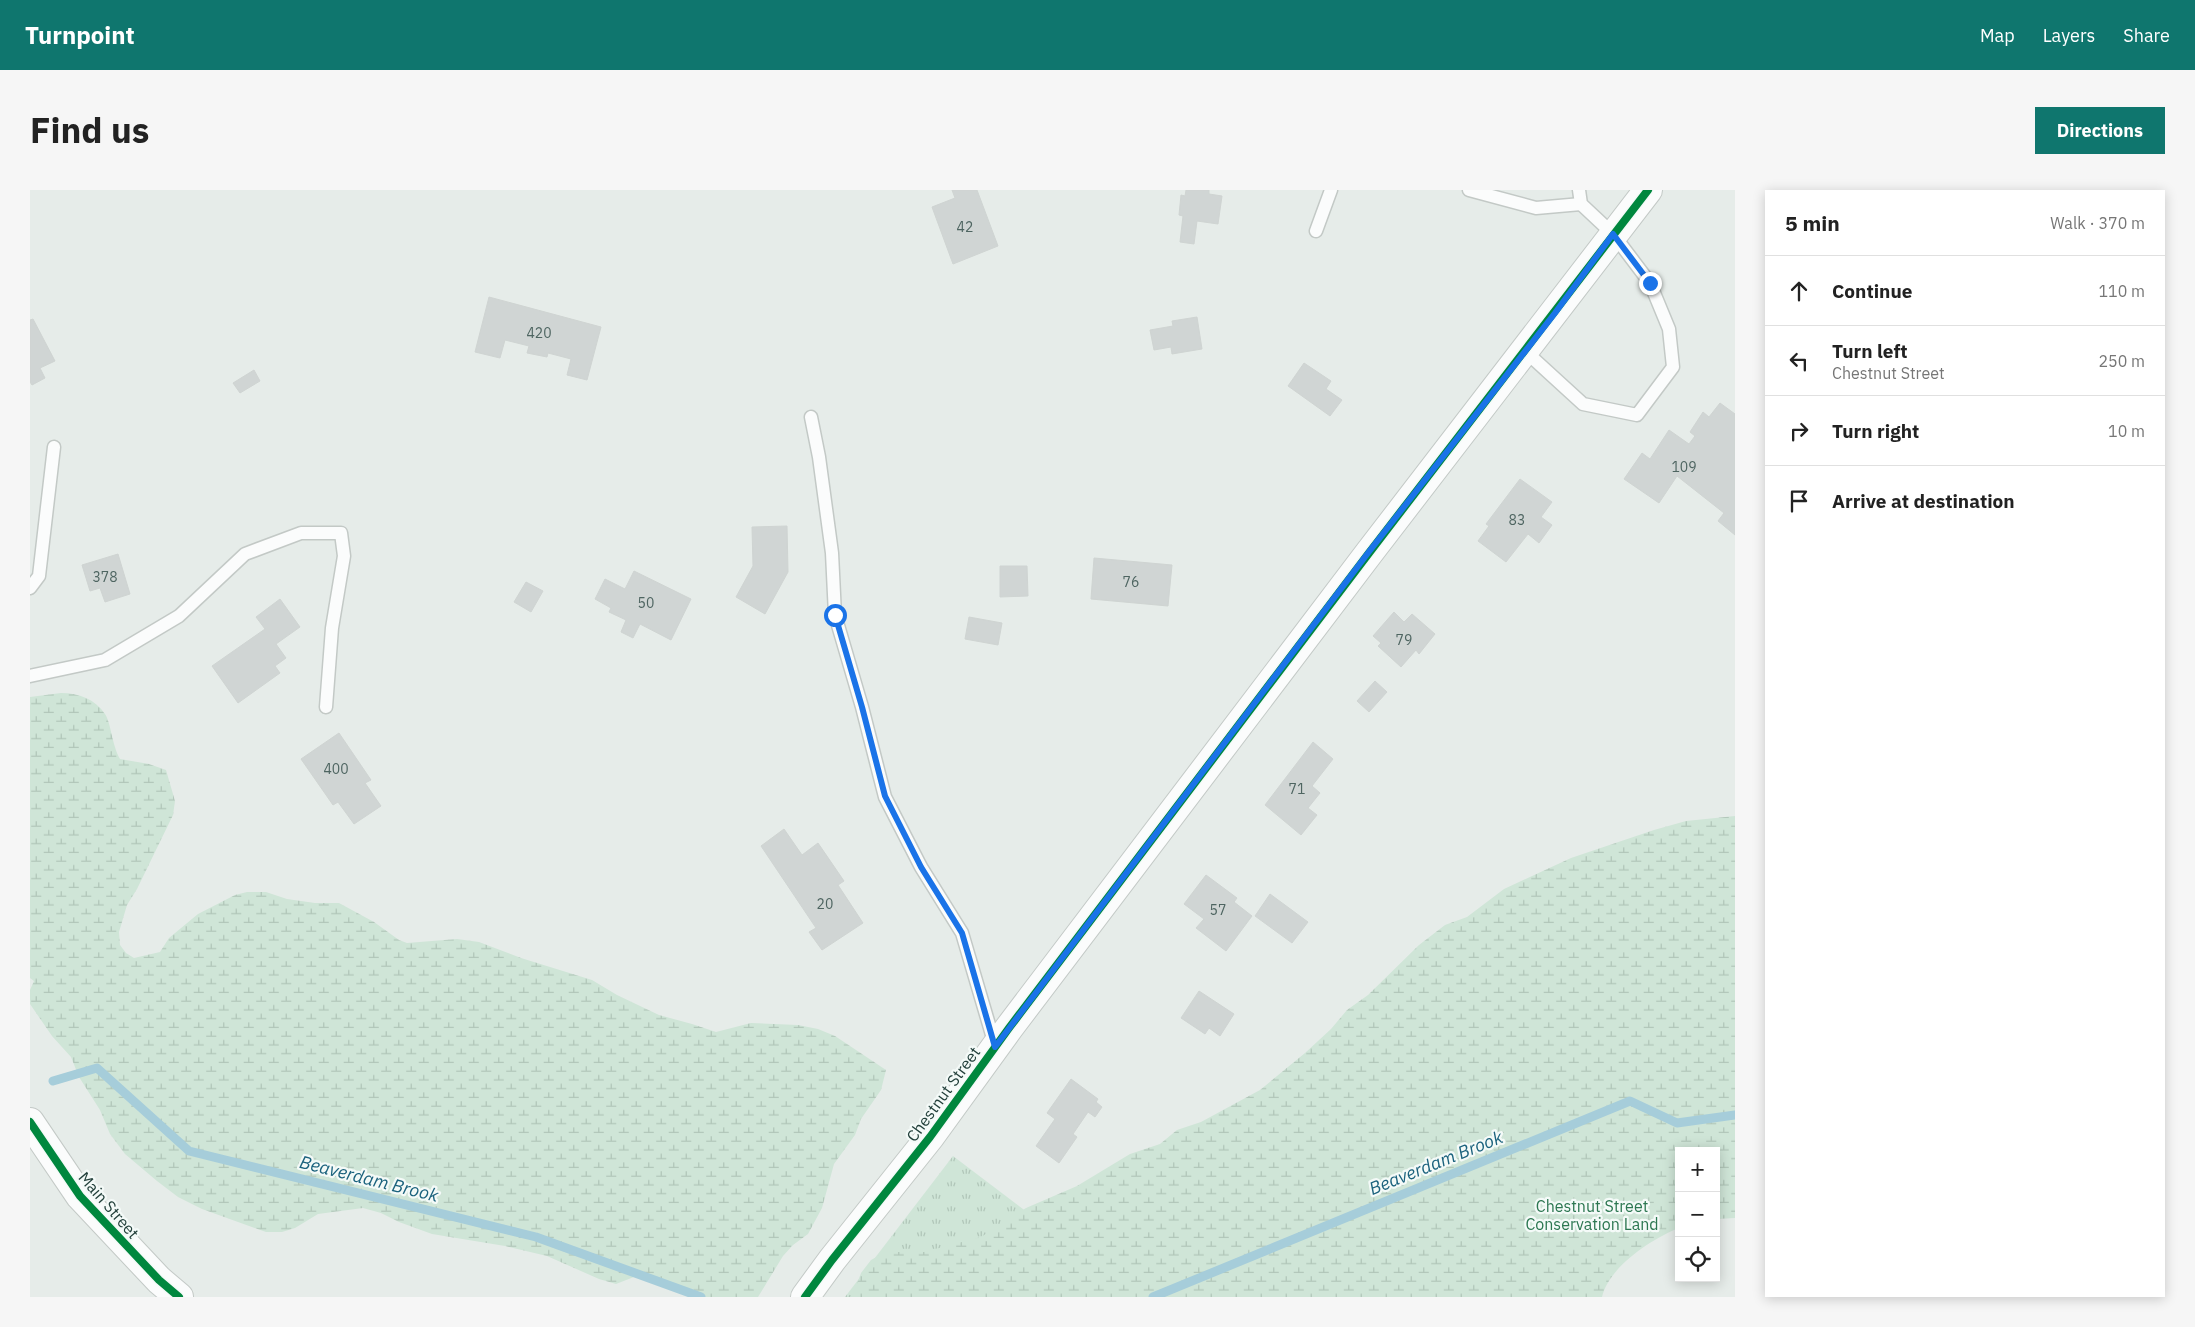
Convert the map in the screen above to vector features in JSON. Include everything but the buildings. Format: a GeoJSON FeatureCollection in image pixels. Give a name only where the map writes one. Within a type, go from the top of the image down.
{"type":"FeatureCollection","features":[{"type":"Feature","properties":{"kind":"street","name":"Chestnut Street"},"geometry":{"type":"LineString","coordinates":[[805,1297],[832,1260],[930,1137],[995,1047],[1368,553],[1648,190]]}},
{"type":"Feature","properties":{"kind":"street","name":"Main Street"},"geometry":{"type":"LineString","coordinates":[[30,1122],[80,1196],[158,1280],[179,1297]]}},
{"type":"Feature","properties":{"kind":"lane"},"geometry":{"type":"LineString","coordinates":[[1316,231],[1331,190]]}},
{"type":"Feature","properties":{"kind":"lane"},"geometry":{"type":"LineString","coordinates":[[1469,190],[1536,208],[1581,204]]}},
{"type":"Feature","properties":{"kind":"lane"},"geometry":{"type":"LineString","coordinates":[[1525,351],[1583,404],[1637,415],[1673,367],[1669,329],[1650,283],[1613,234],[1581,204],[1579,190]]}},
{"type":"Feature","properties":{"kind":"lane"},"geometry":{"type":"LineString","coordinates":[[811,417],[819,456],[832,553],[835,615],[862,707],[885,796],[921,867],[962,933],[995,1047]]}},
{"type":"Feature","properties":{"kind":"lane"},"geometry":{"type":"LineString","coordinates":[[30,588],[39,576],[54,447]]}},
{"type":"Feature","properties":{"kind":"lane"},"geometry":{"type":"LineString","coordinates":[[30,676],[105,660],[179,616],[245,554],[301,534],[341,534],[344,556],[332,628],[326,707]]}},
{"type":"Feature","properties":{"kind":"green space"},"geometry":{"type":"Polygon","coordinates":[[[61,693],[74,694],[86,698],[101,709],[107,718],[120,759],[149,764],[166,770],[175,801],[173,815],[137,889],[127,905],[119,932],[120,945],[126,953],[134,958],[160,952],[169,938],[198,914],[235,895],[247,892],[266,892],[287,899],[315,903],[339,903],[407,943],[457,939],[479,942],[521,958],[592,980],[617,995],[659,1015],[716,1032],[751,1023],[798,1025],[818,1029],[835,1036],[886,1070],[881,1090],[861,1119],[855,1135],[834,1164],[822,1208],[808,1234],[793,1245],[783,1256],[758,1297],[692,1297],[652,1278],[639,1275],[616,1284],[599,1279],[547,1256],[505,1246],[432,1234],[381,1213],[363,1208],[318,1214],[295,1228],[282,1232],[266,1232],[202,1209],[178,1197],[125,1154],[110,1134],[100,1110],[79,1077],[71,1057],[52,1036],[30,1004],[30,990],[34,981],[30,978],[30,697],[61,693]]]}},
{"type":"Feature","properties":{"kind":"green space","name":"Chestnut Street Conservation Land"},"geometry":{"type":"Polygon","coordinates":[[[1735,816],[1735,1218],[1720,1219],[1720,1147],[1675,1147],[1675,1230],[1656,1239],[1622,1265],[1606,1286],[1602,1297],[852,1297],[861,1273],[871,1260],[882,1254],[892,1252],[924,1252],[981,1237],[1026,1208],[1077,1186],[1130,1154],[1160,1144],[1177,1130],[1201,1122],[1260,1090],[1305,1053],[1331,1029],[1347,1010],[1368,995],[1419,945],[1445,925],[1467,917],[1504,889],[1571,858],[1686,821],[1735,816]]]}},
{"type":"Feature","properties":{"kind":"green space"},"geometry":{"type":"Polygon","coordinates":[[[953,1156],[1139,1297],[845,1297],[953,1156]]]}},
{"type":"Feature","properties":{"kind":"waterway","name":"Beaverdam Brook"},"geometry":{"type":"LineString","coordinates":[[53,1081],[97,1068],[189,1151],[536,1237],[701,1297]]}},
{"type":"Feature","properties":{"kind":"waterway","name":"Beaverdam Brook"},"geometry":{"type":"LineString","coordinates":[[1153,1297],[1630,1101],[1677,1123],[1735,1115]]}},
{"type":"Feature","properties":{"kind":"cycle path"},"geometry":{"type":"LineString","coordinates":[[805,1297],[832,1260],[930,1137],[1009,1028],[1369,553],[1648,190]]}},
{"type":"Feature","properties":{"kind":"cycle path"},"geometry":{"type":"LineString","coordinates":[[30,1122],[80,1196],[159,1280],[179,1297]]}},
{"type":"Feature","properties":{"kind":"route"},"geometry":{"type":"LineString","coordinates":[[835,615],[862,707],[885,796],[921,867],[962,933],[995,1047],[1368,553],[1555,313],[1613,234],[1650,283]]}}]}
